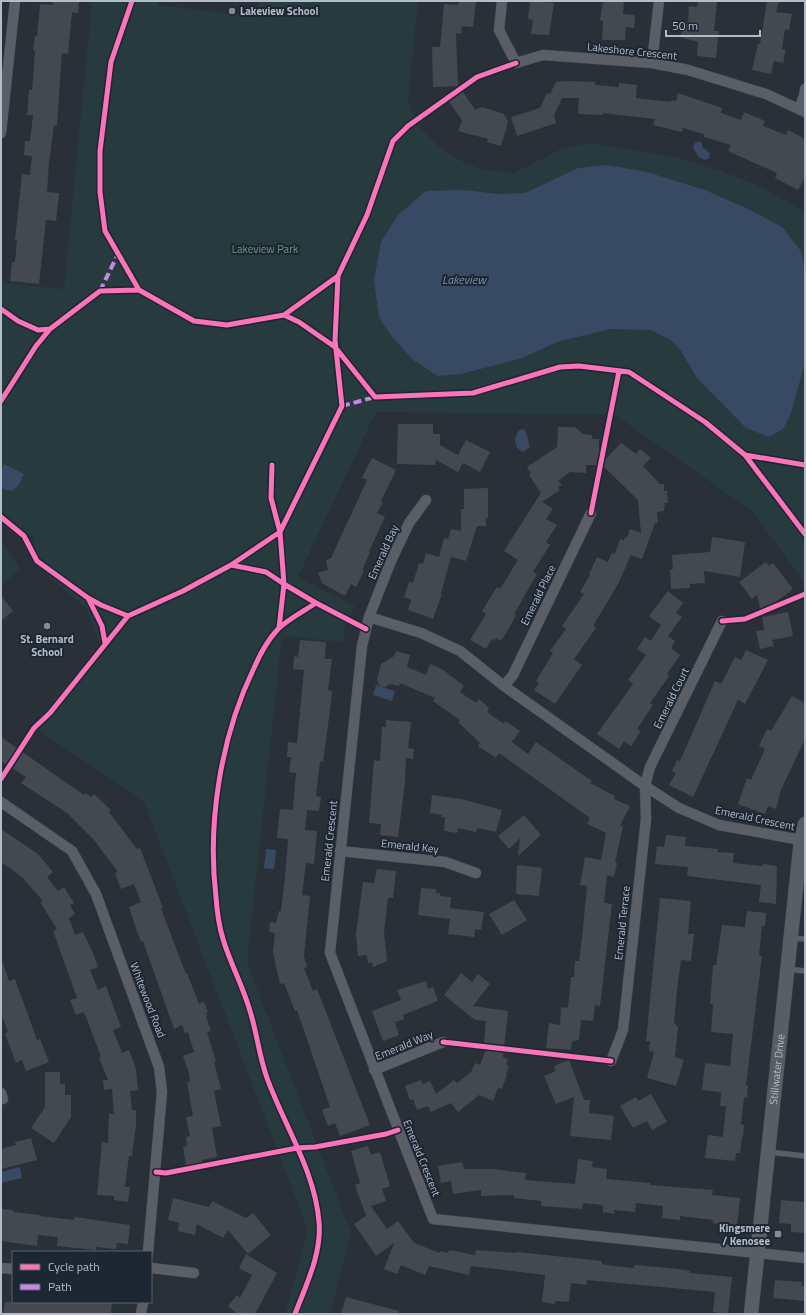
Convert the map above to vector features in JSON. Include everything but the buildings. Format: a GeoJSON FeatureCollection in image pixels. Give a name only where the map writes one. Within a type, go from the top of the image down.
{"type":"FeatureCollection","features":[{"type":"Feature","properties":{"kind":"street"},"geometry":{"type":"LineString","coordinates":[[1,132],[15,1]]}},
{"type":"Feature","properties":{"kind":"street","name":"Lakeshore Crescent"},"geometry":{"type":"LineString","coordinates":[[502,1],[499,30],[516,62],[543,55],[652,63],[688,70],[722,80],[766,94],[802,110]]}},
{"type":"Feature","properties":{"kind":"street"},"geometry":{"type":"LineString","coordinates":[[652,63],[659,1]]}},
{"type":"Feature","properties":{"kind":"street"},"geometry":{"type":"LineString","coordinates":[[802,110],[805,89]]}},
{"type":"Feature","properties":{"kind":"street","name":"Emerald Bay"},"geometry":{"type":"LineString","coordinates":[[369,616],[391,561],[409,523],[426,500]]}},
{"type":"Feature","properties":{"kind":"street","name":"Emerald Place"},"geometry":{"type":"LineString","coordinates":[[504,686],[513,675],[591,513]]}},
{"type":"Feature","properties":{"kind":"street","name":"Emerald Crescent"},"geometry":{"type":"LineString","coordinates":[[757,1252],[433,1219],[374,1070],[330,953],[362,646],[369,616],[421,633],[460,651],[504,686],[645,786],[679,808],[719,825],[803,841]]}},
{"type":"Feature","properties":{"kind":"street","name":"Emerald Court"},"geometry":{"type":"LineString","coordinates":[[645,786],[650,767],[722,621]]}},
{"type":"Feature","properties":{"kind":"street","name":"Emerald Terrace"},"geometry":{"type":"LineString","coordinates":[[611,1061],[623,1030],[646,819],[645,786]]}},
{"type":"Feature","properties":{"kind":"street","name":"Whitewood Road"},"geometry":{"type":"LineString","coordinates":[[1,802],[72,851],[96,894],[159,1067],[162,1092],[148,1251]]}},
{"type":"Feature","properties":{"kind":"street","name":"Stillwater Drive"},"geometry":{"type":"LineString","coordinates":[[751,1314],[786,969],[805,824]]}},
{"type":"Feature","properties":{"kind":"street","name":"Emerald Key"},"geometry":{"type":"LineString","coordinates":[[340,851],[445,862],[476,873]]}},
{"type":"Feature","properties":{"kind":"street","name":"Emerald Way"},"geometry":{"type":"LineString","coordinates":[[374,1070],[443,1042]]}},
{"type":"Feature","properties":{"kind":"street"},"geometry":{"type":"LineString","coordinates":[[757,1252],[805,1258]]}},
{"type":"Feature","properties":{"kind":"street"},"geometry":{"type":"LineString","coordinates":[[1,1268],[12,1269]]}},
{"type":"Feature","properties":{"kind":"street"},"geometry":{"type":"LineString","coordinates":[[152,1268],[194,1273]]}},
{"type":"Feature","properties":{"kind":"street"},"geometry":{"type":"LineString","coordinates":[[141,1314],[143,1303]]}},
{"type":"Feature","properties":{"kind":"lane"},"geometry":{"type":"LineString","coordinates":[[790,938],[805,939]]}},
{"type":"Feature","properties":{"kind":"lane"},"geometry":{"type":"LineString","coordinates":[[786,969],[805,971]]}},
{"type":"Feature","properties":{"kind":"lane"},"geometry":{"type":"LineString","coordinates":[[767,1152],[805,1156]]}},
{"type":"Feature","properties":{"kind":"green space","name":"Lakeview Park"},"geometry":{"type":"Polygon","coordinates":[[[92,1],[158,1],[158,5],[257,17],[258,1],[418,1],[408,100],[417,124],[439,147],[465,163],[485,170],[514,173],[561,149],[589,143],[676,157],[721,171],[759,186],[805,211],[805,583],[752,511],[615,415],[376,412],[298,577],[355,606],[345,623],[343,642],[282,636],[247,963],[351,1233],[330,1314],[285,1314],[308,1230],[144,802],[32,726],[100,644],[86,608],[33,563],[29,551],[35,540],[1,511],[1,283],[64,289],[92,1]]]}},
{"type":"Feature","properties":{"kind":"green space"},"geometry":{"type":"Polygon","coordinates":[[[1,542],[21,569],[1,585],[1,542]]]}},
{"type":"Feature","properties":{"kind":"water"},"geometry":{"type":"Polygon","coordinates":[[[699,141],[702,143],[702,147],[710,153],[709,158],[705,160],[699,157],[693,148],[695,143],[699,141]]]}},
{"type":"Feature","properties":{"kind":"water","name":"Lakeview"},"geometry":{"type":"Polygon","coordinates":[[[607,165],[647,172],[705,190],[746,208],[782,227],[801,251],[805,272],[805,363],[791,413],[784,428],[769,437],[746,428],[697,378],[681,351],[671,340],[651,330],[610,329],[557,342],[522,358],[461,374],[438,376],[413,360],[393,338],[379,318],[374,280],[381,242],[398,215],[426,191],[463,190],[499,194],[525,193],[578,168],[607,165]]]}},
{"type":"Feature","properties":{"kind":"water"},"geometry":{"type":"Polygon","coordinates":[[[523,429],[526,431],[530,447],[523,452],[517,448],[515,439],[519,430],[523,429]]]}},
{"type":"Feature","properties":{"kind":"water"},"geometry":{"type":"Polygon","coordinates":[[[4,464],[24,474],[19,485],[12,491],[1,487],[1,471],[4,464]]]}},
{"type":"Feature","properties":{"kind":"water"},"geometry":{"type":"Polygon","coordinates":[[[376,685],[395,691],[392,701],[373,695],[376,685]]]}},
{"type":"Feature","properties":{"kind":"water"},"geometry":{"type":"Polygon","coordinates":[[[266,849],[276,850],[274,869],[264,868],[266,849]]]}},
{"type":"Feature","properties":{"kind":"water"},"geometry":{"type":"Polygon","coordinates":[[[20,1167],[22,1178],[1,1183],[1,1172],[20,1167]]]}},
{"type":"Feature","properties":{"kind":"marked path"},"geometry":{"type":"LineString","coordinates":[[100,291],[118,254]]}},
{"type":"Feature","properties":{"kind":"marked path"},"geometry":{"type":"LineString","coordinates":[[342,406],[375,397]]}},
{"type":"Feature","properties":{"kind":"cycle path"},"geometry":{"type":"LineString","coordinates":[[132,1],[111,62],[100,151],[100,192],[105,231],[139,290],[194,321],[227,325],[284,315],[299,322],[335,347],[375,397],[473,393],[560,367],[579,366],[629,372],[705,422],[745,455],[805,534]]}},
{"type":"Feature","properties":{"kind":"cycle path"},"geometry":{"type":"LineString","coordinates":[[316,603],[284,584],[280,532],[342,406],[335,340],[338,276],[367,215],[393,141],[408,126],[477,77],[516,63]]}},
{"type":"Feature","properties":{"kind":"cycle path"},"geometry":{"type":"LineString","coordinates":[[284,315],[338,276]]}},
{"type":"Feature","properties":{"kind":"cycle path"},"geometry":{"type":"LineString","coordinates":[[1,309],[18,321],[38,330],[50,329],[100,291],[139,290]]}},
{"type":"Feature","properties":{"kind":"cycle path"},"geometry":{"type":"LineString","coordinates":[[1,401],[36,346],[50,329]]}},
{"type":"Feature","properties":{"kind":"cycle path"},"geometry":{"type":"LineString","coordinates":[[591,513],[619,371]]}},
{"type":"Feature","properties":{"kind":"cycle path"},"geometry":{"type":"LineString","coordinates":[[745,455],[805,465]]}},
{"type":"Feature","properties":{"kind":"cycle path"},"geometry":{"type":"LineString","coordinates":[[231,565],[280,532],[271,498],[272,465]]}},
{"type":"Feature","properties":{"kind":"cycle path"},"geometry":{"type":"LineString","coordinates":[[1,517],[24,536],[37,561],[88,598],[102,626],[105,643]]}},
{"type":"Feature","properties":{"kind":"cycle path"},"geometry":{"type":"LineString","coordinates":[[88,598],[128,616],[183,591],[231,565],[266,572],[284,584],[279,628]]}},
{"type":"Feature","properties":{"kind":"cycle path"},"geometry":{"type":"LineString","coordinates":[[722,621],[745,619],[805,594]]}},
{"type":"Feature","properties":{"kind":"cycle path"},"geometry":{"type":"LineString","coordinates":[[295,1314],[316,1257],[319,1234],[316,1203],[312,1185],[298,1148],[267,1078],[247,1002],[229,957],[219,924],[214,868],[215,810],[219,780],[233,722],[256,663],[264,648],[278,629],[286,622],[316,603],[366,629]]}},
{"type":"Feature","properties":{"kind":"cycle path"},"geometry":{"type":"LineString","coordinates":[[1,779],[34,728],[50,713],[128,616]]}},
{"type":"Feature","properties":{"kind":"cycle path"},"geometry":{"type":"LineString","coordinates":[[443,1042],[611,1061]]}},
{"type":"Feature","properties":{"kind":"cycle path"},"geometry":{"type":"LineString","coordinates":[[156,1172],[166,1173],[297,1148],[315,1147],[386,1134],[398,1130]]}},
{"type":"Feature","properties":{"kind":"place","name":"Lakeview School"},"geometry":{"type":"Point","coordinates":[232,11]}},
{"type":"Feature","properties":{"kind":"place","name":"St. Bernard School"},"geometry":{"type":"Point","coordinates":[47,626]}},
{"type":"Feature","properties":{"kind":"place","name":"Kingsmere / Kenosee"},"geometry":{"type":"Point","coordinates":[778,1234]}}]}
